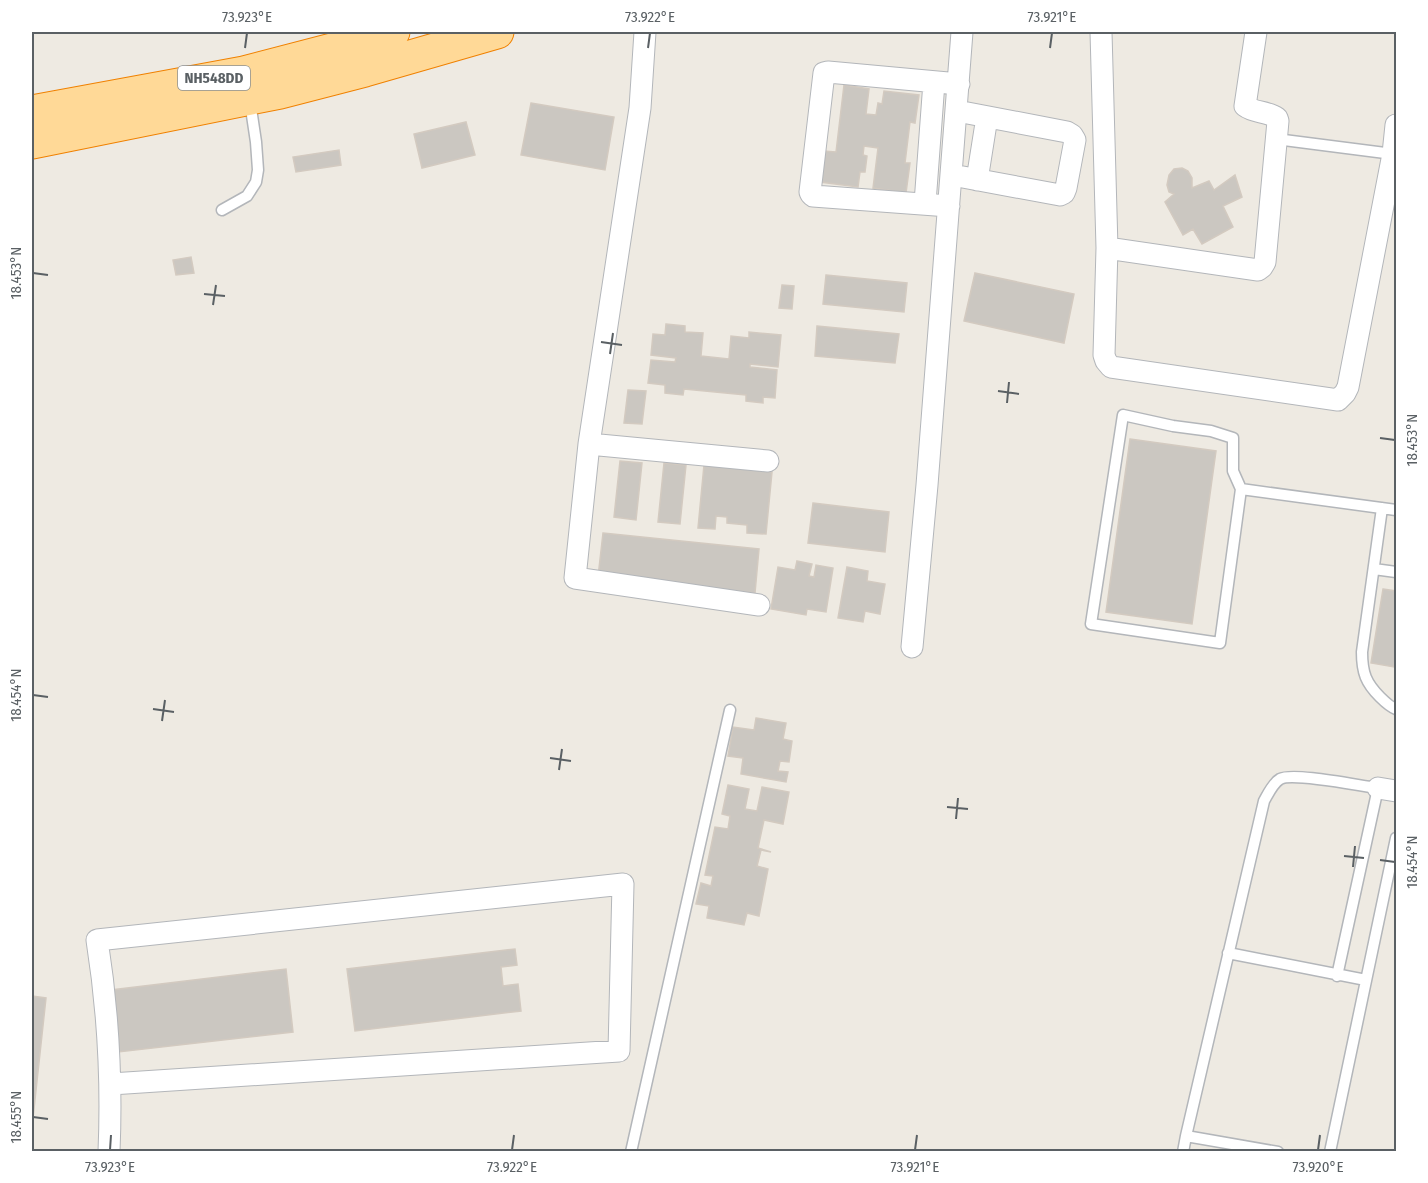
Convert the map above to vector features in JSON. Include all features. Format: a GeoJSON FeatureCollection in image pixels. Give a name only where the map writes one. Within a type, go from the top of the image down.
{"type":"FeatureCollection","features":[{"type":"Feature","properties":{"kind":"highway","name":"NH548DD"},"geometry":{"type":"LineString","coordinates":[[32,112],[244,73],[393,32]]}},
{"type":"Feature","properties":{"kind":"highway","name":"NH548DD"},"geometry":{"type":"LineString","coordinates":[[32,142],[280,92],[497,32]]}},
{"type":"Feature","properties":{"kind":"street"},"geometry":{"type":"LineString","coordinates":[[645,32],[639,108],[589,444],[575,578],[759,605]]}},
{"type":"Feature","properties":{"kind":"street"},"geometry":{"type":"LineString","coordinates":[[912,647],[962,32]]}},
{"type":"Feature","properties":{"kind":"street"},"geometry":{"type":"LineString","coordinates":[[1101,32],[1107,248],[1104,355],[1111,367],[1338,400],[1348,387],[1393,154],[1396,125]]}},
{"type":"Feature","properties":{"kind":"street"},"geometry":{"type":"LineString","coordinates":[[1107,248],[1258,270],[1262,267],[1265,262],[1277,118],[1250,110],[1245,106],[1256,32]]}},
{"type":"Feature","properties":{"kind":"street"},"geometry":{"type":"LineString","coordinates":[[949,206],[813,196],[810,192],[824,73],[959,84]]}},
{"type":"Feature","properties":{"kind":"street"},"geometry":{"type":"LineString","coordinates":[[926,203],[934,82]]}},
{"type":"Feature","properties":{"kind":"street"},"geometry":{"type":"LineString","coordinates":[[952,175],[1060,195],[1064,193],[1075,140],[1067,132],[957,111]]}},
{"type":"Feature","properties":{"kind":"street"},"geometry":{"type":"LineString","coordinates":[[977,180],[987,117]]}},
{"type":"Feature","properties":{"kind":"street"},"geometry":{"type":"LineString","coordinates":[[589,444],[768,461]]}},
{"type":"Feature","properties":{"kind":"street"},"geometry":{"type":"LineString","coordinates":[[109,1152],[111,1084],[103,982],[97,940],[623,884],[619,1051],[111,1084]]}},
{"type":"Feature","properties":{"kind":"lane"},"geometry":{"type":"LineString","coordinates":[[222,210],[247,196],[256,182],[258,170],[256,142],[250,98]]}},
{"type":"Feature","properties":{"kind":"lane"},"geometry":{"type":"LineString","coordinates":[[1276,139],[1393,154]]}},
{"type":"Feature","properties":{"kind":"lane"},"geometry":{"type":"LineString","coordinates":[[1123,415],[1173,426],[1211,431],[1233,438],[1233,471],[1241,489],[1220,643],[1091,624],[1123,415]]}},
{"type":"Feature","properties":{"kind":"lane"},"geometry":{"type":"LineString","coordinates":[[1241,489],[1396,510]]}},
{"type":"Feature","properties":{"kind":"lane"},"geometry":{"type":"LineString","coordinates":[[1382,508],[1362,665],[1366,680],[1372,689],[1396,709]]}},
{"type":"Feature","properties":{"kind":"lane"},"geometry":{"type":"LineString","coordinates":[[1374,569],[1396,572]]}},
{"type":"Feature","properties":{"kind":"lane"},"geometry":{"type":"LineString","coordinates":[[631,1152],[730,710]]}},
{"type":"Feature","properties":{"kind":"lane"},"geometry":{"type":"LineString","coordinates":[[1183,1152],[1264,801],[1271,788],[1281,778],[1295,776],[1387,789],[1337,976]]}},
{"type":"Feature","properties":{"kind":"lane"},"geometry":{"type":"LineString","coordinates":[[1329,1152],[1396,838]]}},
{"type":"Feature","properties":{"kind":"lane"},"geometry":{"type":"LineString","coordinates":[[1228,953],[1366,980]]}},
{"type":"Feature","properties":{"kind":"lane"},"geometry":{"type":"LineString","coordinates":[[1186,1136],[1278,1152]]}},
{"type":"Feature","properties":{"kind":"building"},"geometry":{"type":"Polygon","coordinates":[[[844,85],[869,89],[866,114],[876,115],[878,103],[882,104],[884,91],[919,95],[915,123],[910,122],[905,163],[910,163],[906,193],[873,188],[878,148],[864,146],[863,155],[867,156],[865,172],[860,172],[858,187],[820,182],[824,151],[836,152],[844,85]]]}},
{"type":"Feature","properties":{"kind":"building"},"geometry":{"type":"Polygon","coordinates":[[[531,103],[614,117],[605,170],[521,155],[531,103]]]}},
{"type":"Feature","properties":{"kind":"building"},"geometry":{"type":"Polygon","coordinates":[[[466,122],[475,155],[422,168],[414,134],[466,122]]]}},
{"type":"Feature","properties":{"kind":"building"},"geometry":{"type":"Polygon","coordinates":[[[339,150],[341,165],[296,172],[293,157],[339,150]]]}},
{"type":"Feature","properties":{"kind":"building"},"geometry":{"type":"Polygon","coordinates":[[[1182,168],[1188,171],[1192,178],[1192,188],[1209,181],[1214,190],[1235,175],[1242,197],[1223,206],[1233,227],[1202,244],[1193,229],[1183,235],[1165,202],[1174,194],[1169,192],[1167,185],[1169,175],[1174,169],[1182,168]]]}},
{"type":"Feature","properties":{"kind":"building"},"geometry":{"type":"Polygon","coordinates":[[[191,257],[194,273],[176,275],[173,260],[191,257]]]}},
{"type":"Feature","properties":{"kind":"building"},"geometry":{"type":"Polygon","coordinates":[[[975,273],[1074,294],[1064,343],[964,321],[975,273]]]}},
{"type":"Feature","properties":{"kind":"building"},"geometry":{"type":"Polygon","coordinates":[[[826,275],[907,283],[904,312],[823,304],[826,275]]]}},
{"type":"Feature","properties":{"kind":"building"},"geometry":{"type":"Polygon","coordinates":[[[782,285],[794,286],[792,309],[779,308],[782,285]]]}},
{"type":"Feature","properties":{"kind":"building"},"geometry":{"type":"Polygon","coordinates":[[[666,324],[685,326],[685,332],[703,333],[701,356],[729,359],[731,336],[749,338],[749,332],[781,335],[778,367],[750,364],[750,367],[777,370],[775,398],[763,397],[763,403],[746,401],[746,395],[684,389],[683,395],[665,393],[665,385],[648,383],[651,360],[675,362],[676,358],[651,355],[653,334],[665,335],[666,324]]]}},
{"type":"Feature","properties":{"kind":"building"},"geometry":{"type":"Polygon","coordinates":[[[817,326],[899,334],[895,363],[815,356],[817,326]]]}},
{"type":"Feature","properties":{"kind":"building"},"geometry":{"type":"Polygon","coordinates":[[[628,390],[646,391],[642,424],[624,423],[628,390]]]}},
{"type":"Feature","properties":{"kind":"building"},"geometry":{"type":"Polygon","coordinates":[[[1130,439],[1216,451],[1192,624],[1106,612],[1130,439]]]}},
{"type":"Feature","properties":{"kind":"building"},"geometry":{"type":"Polygon","coordinates":[[[620,461],[642,463],[636,520],[614,517],[620,461]]]}},
{"type":"Feature","properties":{"kind":"building"},"geometry":{"type":"Polygon","coordinates":[[[664,463],[686,465],[680,524],[658,522],[664,463]]]}},
{"type":"Feature","properties":{"kind":"building"},"geometry":{"type":"Polygon","coordinates":[[[704,465],[772,472],[766,534],[747,533],[747,525],[727,523],[727,517],[716,516],[715,529],[698,528],[704,465]]]}},
{"type":"Feature","properties":{"kind":"building"},"geometry":{"type":"Polygon","coordinates":[[[813,503],[889,512],[885,552],[808,543],[813,503]]]}},
{"type":"Feature","properties":{"kind":"building"},"geometry":{"type":"Polygon","coordinates":[[[603,533],[759,549],[755,593],[598,577],[603,533]]]}},
{"type":"Feature","properties":{"kind":"building"},"geometry":{"type":"Polygon","coordinates":[[[797,561],[812,564],[809,576],[814,577],[816,565],[833,568],[826,612],[807,609],[806,615],[771,609],[778,567],[795,570],[797,561]]]}},
{"type":"Feature","properties":{"kind":"building"},"geometry":{"type":"Polygon","coordinates":[[[847,567],[868,571],[867,581],[885,584],[880,614],[865,611],[863,622],[838,618],[847,567]]]}},
{"type":"Feature","properties":{"kind":"building"},"geometry":{"type":"Polygon","coordinates":[[[1383,589],[1396,591],[1394,667],[1371,663],[1383,589]]]}},
{"type":"Feature","properties":{"kind":"building"},"geometry":{"type":"Polygon","coordinates":[[[756,718],[786,723],[783,739],[792,741],[789,762],[780,761],[778,771],[788,772],[786,782],[741,774],[743,758],[728,756],[733,727],[754,730],[756,718]]]}},
{"type":"Feature","properties":{"kind":"building"},"geometry":{"type":"Polygon","coordinates":[[[728,785],[749,789],[745,809],[757,811],[762,787],[789,792],[783,824],[764,820],[758,848],[771,852],[761,850],[757,866],[768,869],[759,916],[747,913],[744,925],[707,918],[709,906],[696,904],[701,883],[711,886],[713,876],[705,875],[715,827],[728,829],[730,816],[722,814],[728,785]]]}},
{"type":"Feature","properties":{"kind":"building"},"geometry":{"type":"Polygon","coordinates":[[[515,949],[517,965],[501,967],[503,986],[518,984],[521,1011],[355,1031],[347,969],[515,949]]]}},
{"type":"Feature","properties":{"kind":"building"},"geometry":{"type":"Polygon","coordinates":[[[286,969],[293,1032],[118,1052],[111,990],[286,969]]]}},
{"type":"Feature","properties":{"kind":"building"},"geometry":{"type":"Polygon","coordinates":[[[32,996],[46,998],[33,1118],[32,1118],[32,996]]]}}]}
